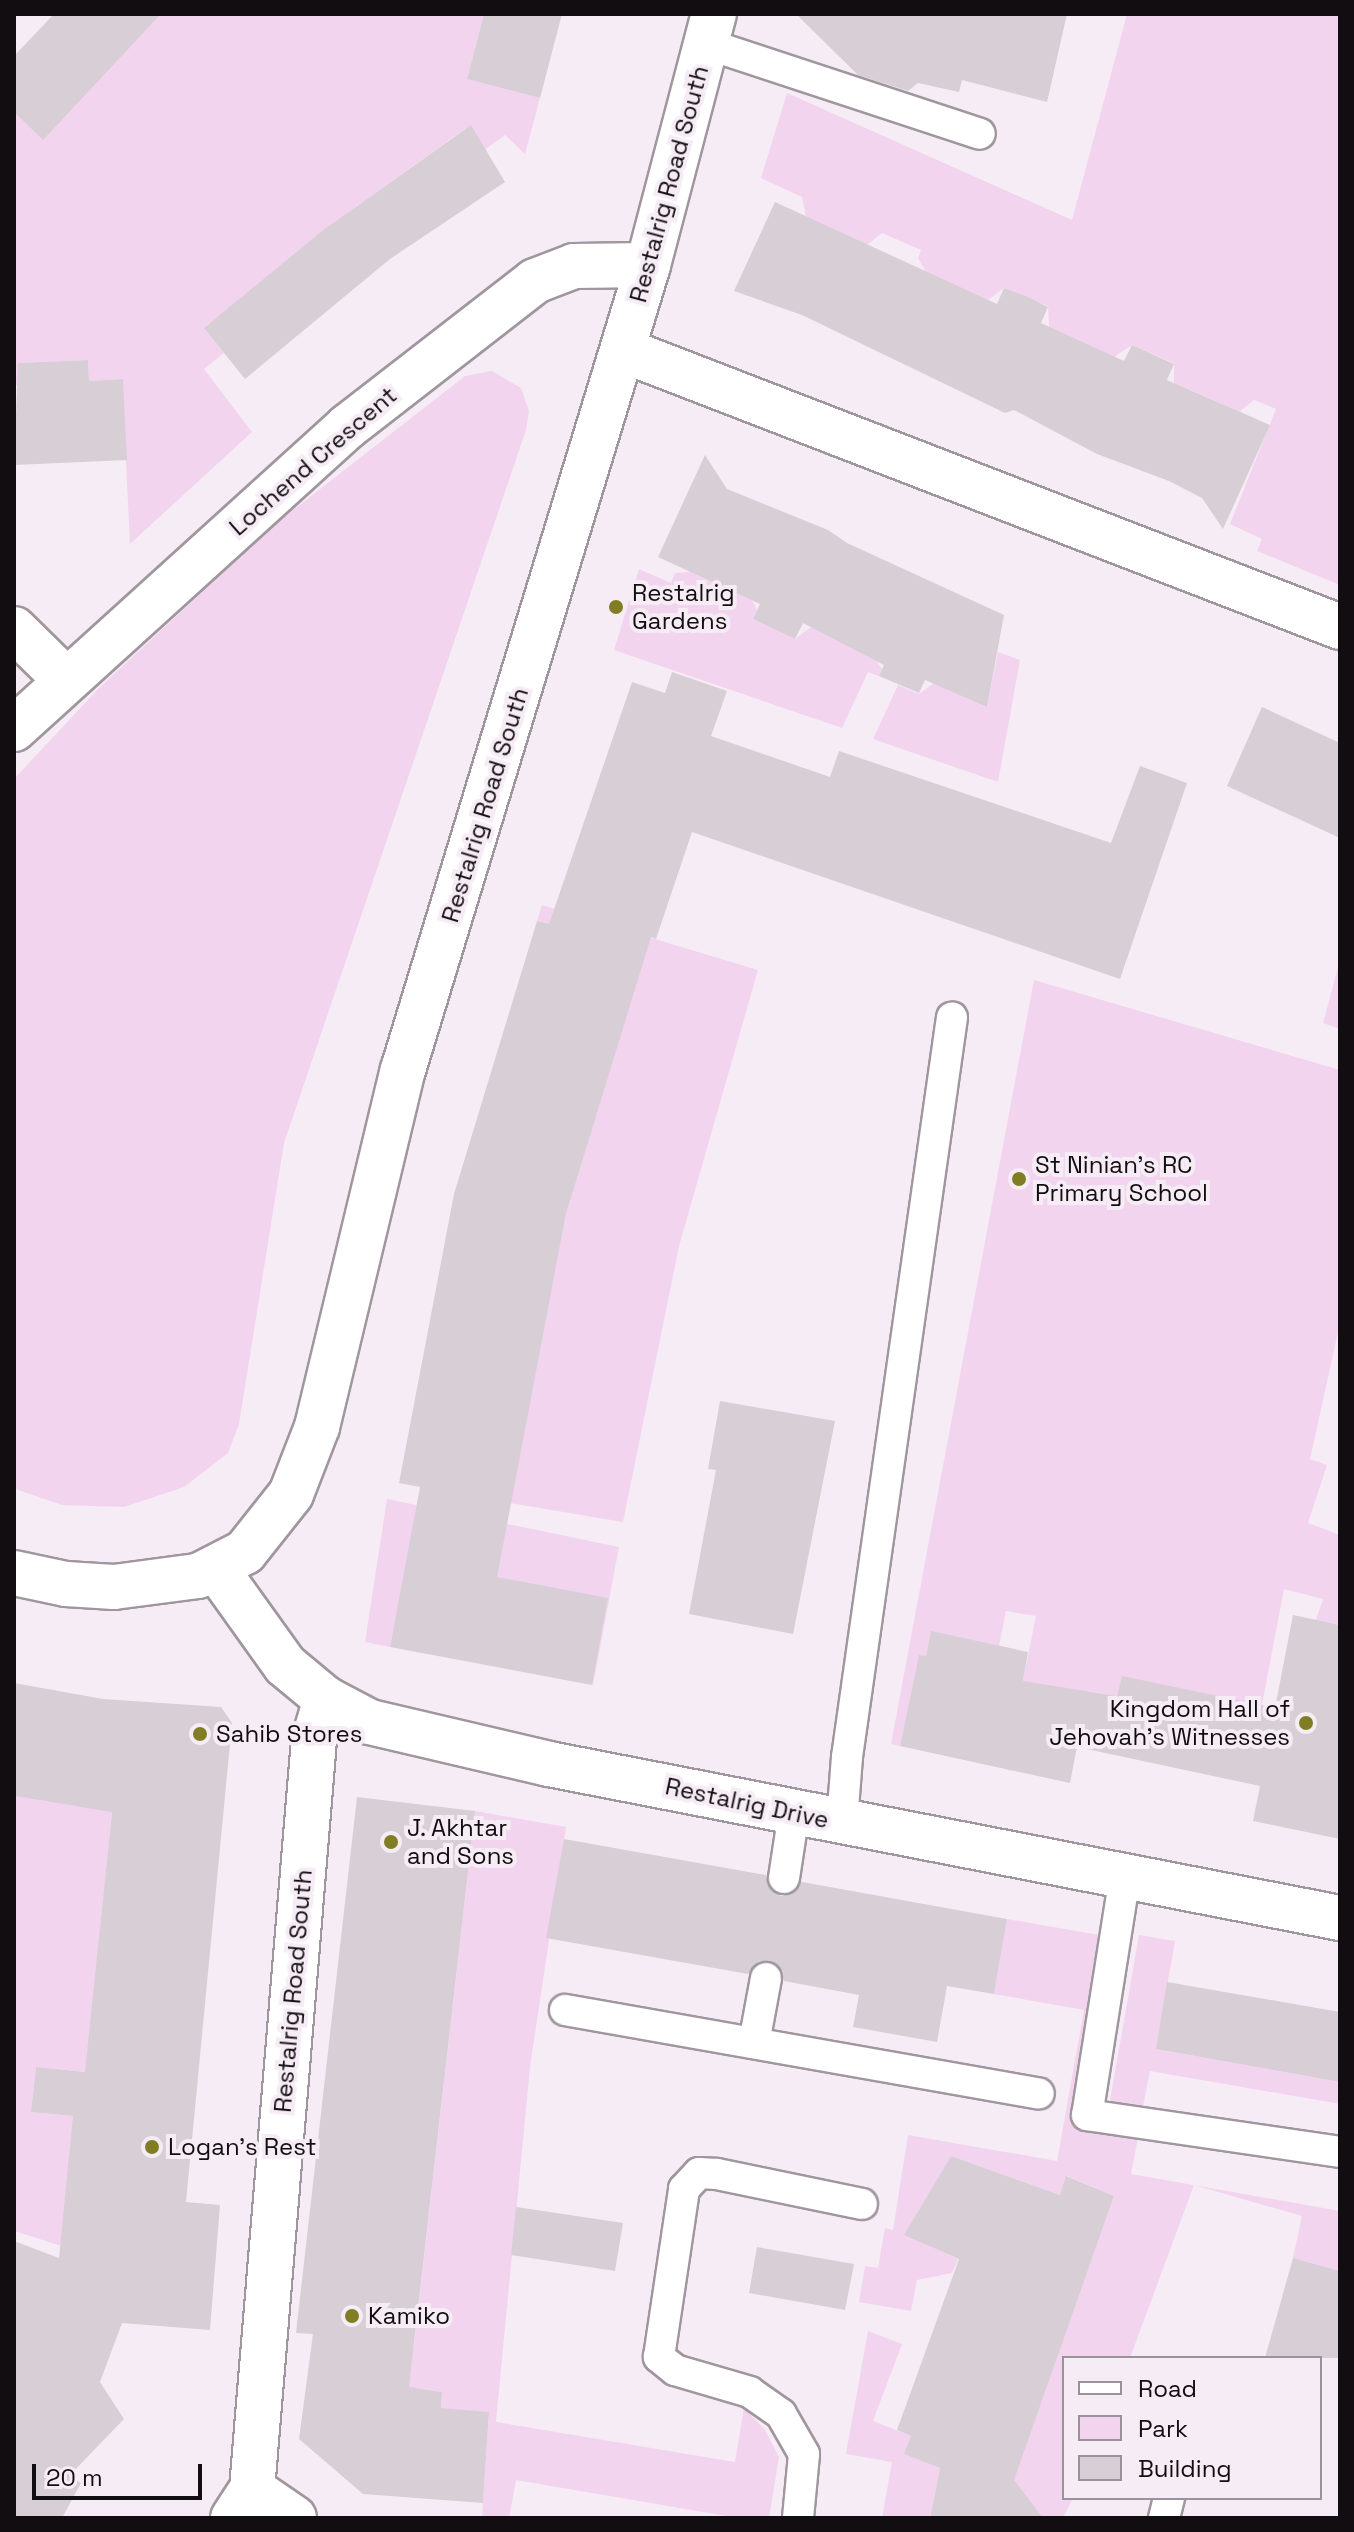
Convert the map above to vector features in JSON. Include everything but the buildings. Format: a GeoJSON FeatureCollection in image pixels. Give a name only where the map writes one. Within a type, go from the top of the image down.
{"type":"FeatureCollection","features":[{"type":"Feature","properties":{"kind":"street","name":"Restalrig Road South"},"geometry":{"type":"LineString","coordinates":[[217,1570],[245,1552],[291,1494],[317,1427],[403,1070],[648,265],[710,26]]}},
{"type":"Feature","properties":{"kind":"street","name":"Lochend Crescent"},"geometry":{"type":"LineString","coordinates":[[14,729],[65,679],[347,427],[535,281],[574,266],[648,265]]}},
{"type":"Feature","properties":{"kind":"street"},"geometry":{"type":"LineString","coordinates":[[623,350],[1340,627]]}},
{"type":"Feature","properties":{"kind":"street"},"geometry":{"type":"LineString","coordinates":[[14,629],[65,679]]}},
{"type":"Feature","properties":{"kind":"street"},"geometry":{"type":"LineString","coordinates":[[14,1573],[66,1584],[114,1587],[217,1570]]}},
{"type":"Feature","properties":{"kind":"street","name":"Restalrig Drive"},"geometry":{"type":"LineString","coordinates":[[217,1570],[285,1665],[326,1699],[370,1722],[794,1813],[1340,1918]]}},
{"type":"Feature","properties":{"kind":"street","name":"Restalrig Road South"},"geometry":{"type":"LineString","coordinates":[[242,2504],[314,1739],[326,1699]]}},
{"type":"Feature","properties":{"kind":"street"},"geometry":{"type":"LineString","coordinates":[[242,2504],[294,2518]]}},
{"type":"Feature","properties":{"kind":"lane"},"geometry":{"type":"LineString","coordinates":[[710,26],[707,44],[980,134]]}},
{"type":"Feature","properties":{"kind":"lane"},"geometry":{"type":"LineString","coordinates":[[842,1822],[847,1757],[952,1017]]}},
{"type":"Feature","properties":{"kind":"lane"},"geometry":{"type":"LineString","coordinates":[[784,1878],[794,1813]]}},
{"type":"Feature","properties":{"kind":"lane"},"geometry":{"type":"LineString","coordinates":[[1125,1876],[1087,2115],[1340,2152]]}},
{"type":"Feature","properties":{"kind":"lane"},"geometry":{"type":"LineString","coordinates":[[754,2043],[766,1978]]}},
{"type":"Feature","properties":{"kind":"lane"},"geometry":{"type":"LineString","coordinates":[[565,2010],[1039,2094]]}},
{"type":"Feature","properties":{"kind":"lane"},"geometry":{"type":"LineString","coordinates":[[798,2518],[804,2454],[781,2414],[750,2392],[675,2370],[659,2357],[684,2189],[694,2176],[708,2173],[862,2204]]}},
{"type":"Feature","properties":{"kind":"green space"},"geometry":{"type":"Polygon","coordinates":[[[161,14],[484,14],[467,79],[540,98],[525,154],[505,135],[483,151],[466,128],[354,208],[204,328],[224,353],[204,369],[252,432],[130,544],[122,379],[89,381],[88,360],[18,363],[18,385],[14,385],[14,112],[42,139],[161,14]]]}},
{"type":"Feature","properties":{"kind":"green space"},"geometry":{"type":"Polygon","coordinates":[[[1127,14],[1340,14],[1340,585],[1257,551],[1262,539],[1230,524],[1276,409],[1254,400],[1239,412],[1174,383],[1174,363],[1132,345],[1114,357],[1049,327],[1048,306],[1004,288],[988,300],[926,272],[918,258],[921,250],[882,233],[867,245],[806,217],[802,197],[761,178],[787,93],[1072,220],[1127,14]]]}},
{"type":"Feature","properties":{"kind":"green space"},"geometry":{"type":"Polygon","coordinates":[[[492,371],[521,388],[529,411],[526,430],[284,1143],[239,1424],[228,1453],[184,1487],[124,1507],[62,1505],[18,1490],[14,1487],[14,779],[98,689],[279,521],[465,376],[492,371]]]}},
{"type":"Feature","properties":{"kind":"green space"},"geometry":{"type":"Polygon","coordinates":[[[639,569],[671,583],[675,573],[690,572],[752,600],[757,610],[753,619],[795,639],[811,627],[875,659],[882,669],[879,676],[868,672],[842,728],[614,650],[639,569]]]}},
{"type":"Feature","properties":{"kind":"green space"},"geometry":{"type":"Polygon","coordinates":[[[998,652],[1020,660],[998,782],[873,739],[898,685],[919,694],[934,683],[987,707],[998,652]]]}},
{"type":"Feature","properties":{"kind":"green space"},"geometry":{"type":"Polygon","coordinates":[[[542,905],[758,970],[679,1246],[623,1522],[510,1503],[566,1214],[644,954],[537,921],[542,905]]]}},
{"type":"Feature","properties":{"kind":"green space"},"geometry":{"type":"Polygon","coordinates":[[[1340,960],[1340,1029],[1323,1023],[1340,960]]]}},
{"type":"Feature","properties":{"kind":"green space"},"geometry":{"type":"Polygon","coordinates":[[[1034,980],[1340,1070],[1340,1323],[1310,1459],[1327,1465],[1308,1523],[1340,1535],[1340,1625],[1316,1620],[1323,1599],[1284,1589],[1247,1783],[1122,1677],[1117,1696],[1088,1691],[1084,1711],[1025,1701],[1011,1771],[1005,1769],[1036,1616],[1006,1611],[999,1646],[931,1632],[926,1656],[919,1656],[900,1746],[891,1744],[1034,980]]]}},
{"type":"Feature","properties":{"kind":"green space"},"geometry":{"type":"Polygon","coordinates":[[[387,1499],[619,1547],[593,1685],[407,1560],[390,1647],[365,1642],[387,1499]]]}},
{"type":"Feature","properties":{"kind":"green space"},"geometry":{"type":"Polygon","coordinates":[[[14,1796],[75,1806],[88,1800],[112,1811],[86,2072],[36,2067],[31,2112],[83,2117],[187,2191],[154,2290],[151,2325],[70,2311],[87,2254],[14,2231],[14,1796]]]}},
{"type":"Feature","properties":{"kind":"green space"},"geometry":{"type":"Polygon","coordinates":[[[475,1811],[566,1827],[530,2067],[496,2422],[735,2462],[744,2408],[765,2430],[779,2457],[769,2518],[738,2518],[516,2480],[509,2518],[482,2518],[489,2413],[441,2408],[442,2392],[417,2388],[394,2404],[414,2346],[475,1811]]]}},
{"type":"Feature","properties":{"kind":"green space"},"geometry":{"type":"Polygon","coordinates":[[[1007,1919],[1111,1937],[1079,2120],[1139,2132],[1131,2174],[1194,2185],[1131,2356],[1062,2356],[1062,2500],[1072,2500],[1063,2518],[1031,2518],[1009,2492],[1114,2196],[1067,2176],[1060,2195],[951,2156],[908,2229],[923,2243],[958,2259],[952,2273],[917,2280],[911,2311],[859,2302],[865,2266],[878,2268],[885,2228],[893,2230],[908,2135],[1057,2161],[1084,2010],[994,1994],[1007,1919]]]}},
{"type":"Feature","properties":{"kind":"green space"},"geometry":{"type":"Polygon","coordinates":[[[1139,1935],[1175,1941],[1156,2049],[1340,2082],[1340,2104],[1150,2071],[1142,2111],[1109,2106],[1139,1935]]]}},
{"type":"Feature","properties":{"kind":"green space"},"geometry":{"type":"Polygon","coordinates":[[[1195,2185],[1340,2211],[1340,2271],[1293,2258],[1302,2216],[1195,2185]]]}},
{"type":"Feature","properties":{"kind":"green space"},"geometry":{"type":"Polygon","coordinates":[[[868,2331],[902,2344],[873,2421],[911,2436],[905,2454],[940,2468],[930,2518],[882,2518],[892,2462],[846,2454],[868,2331]]]}},
{"type":"Feature","properties":{"kind":"place","name":"Restalrig Gardens"},"geometry":{"type":"Point","coordinates":[616,607]}},
{"type":"Feature","properties":{"kind":"place","name":"St Ninian's RC Primary School"},"geometry":{"type":"Point","coordinates":[1019,1179]}},
{"type":"Feature","properties":{"kind":"place","name":"Kingdom Hall of Jehovah's Witnesses"},"geometry":{"type":"Point","coordinates":[1306,1723]}},
{"type":"Feature","properties":{"kind":"place","name":"Sahib Stores"},"geometry":{"type":"Point","coordinates":[200,1734]}},
{"type":"Feature","properties":{"kind":"place","name":"J. Akhtar and Sons"},"geometry":{"type":"Point","coordinates":[391,1842]}},
{"type":"Feature","properties":{"kind":"place","name":"Logan’s Rest"},"geometry":{"type":"Point","coordinates":[152,2147]}},
{"type":"Feature","properties":{"kind":"place","name":"Kamiko"},"geometry":{"type":"Point","coordinates":[352,2316]}}]}
